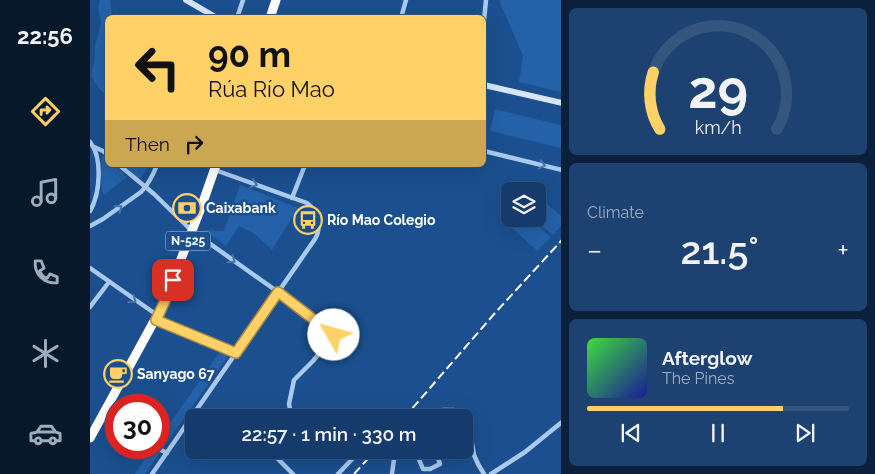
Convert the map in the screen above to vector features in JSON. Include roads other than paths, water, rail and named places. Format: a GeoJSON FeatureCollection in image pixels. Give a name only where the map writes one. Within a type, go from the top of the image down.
{"type":"FeatureCollection","features":[{"type":"Feature","properties":{"kind":"highway"},"geometry":{"type":"LineString","coordinates":[[271,15],[276,0]]}},
{"type":"Feature","properties":{"kind":"highway","name":"N-525"},"geometry":{"type":"LineString","coordinates":[[90,438],[157,318],[216,168]]}},
{"type":"Feature","properties":{"kind":"street"},"geometry":{"type":"LineString","coordinates":[[186,0],[212,15]]}},
{"type":"Feature","properties":{"kind":"street"},"geometry":{"type":"LineString","coordinates":[[238,15],[243,0]]}},
{"type":"Feature","properties":{"kind":"street"},"geometry":{"type":"LineString","coordinates":[[402,15],[406,0]]}},
{"type":"Feature","properties":{"kind":"street"},"geometry":{"type":"LineString","coordinates":[[485,15],[486,0]]}},
{"type":"Feature","properties":{"kind":"street"},"geometry":{"type":"LineString","coordinates":[[486,85],[561,103]]}},
{"type":"Feature","properties":{"kind":"street"},"geometry":{"type":"LineString","coordinates":[[90,142],[105,153]]}},
{"type":"Feature","properties":{"kind":"street"},"geometry":{"type":"LineString","coordinates":[[90,211],[96,200],[98,179],[98,160],[94,146]]}},
{"type":"Feature","properties":{"kind":"street"},"geometry":{"type":"LineString","coordinates":[[486,151],[561,170]]}},
{"type":"Feature","properties":{"kind":"street"},"geometry":{"type":"LineString","coordinates":[[121,167],[146,187],[192,231],[278,292],[334,335],[313,361],[294,380],[289,404],[290,409]]}},
{"type":"Feature","properties":{"kind":"street"},"geometry":{"type":"LineString","coordinates":[[90,226],[108,216],[146,187],[156,167]]}},
{"type":"Feature","properties":{"kind":"street"},"geometry":{"type":"LineString","coordinates":[[292,198],[303,167]]}},
{"type":"Feature","properties":{"kind":"street"},"geometry":{"type":"LineString","coordinates":[[170,449],[315,239],[319,229],[316,215],[310,206],[303,201],[216,168]]}},
{"type":"Feature","properties":{"kind":"street"},"geometry":{"type":"LineString","coordinates":[[90,268],[157,318],[236,353]]}},
{"type":"Feature","properties":{"kind":"street"},"geometry":{"type":"LineString","coordinates":[[90,307],[109,282]]}},
{"type":"Feature","properties":{"kind":"street"},"geometry":{"type":"LineString","coordinates":[[490,474],[526,452],[561,422]]}},
{"type":"Feature","properties":{"kind":"street"},"geometry":{"type":"LineString","coordinates":[[473,449],[484,474]]}},
{"type":"Feature","properties":{"kind":"street"},"geometry":{"type":"LineString","coordinates":[[152,474],[163,459]]}},
{"type":"Feature","properties":{"kind":"street"},"geometry":{"type":"LineString","coordinates":[[278,459],[293,474]]}},
{"type":"Feature","properties":{"kind":"street"},"geometry":{"type":"LineString","coordinates":[[338,474],[352,459]]}},
{"type":"Feature","properties":{"kind":"street"},"geometry":{"type":"LineString","coordinates":[[392,474],[394,459]]}},
{"type":"Feature","properties":{"kind":"street"},"geometry":{"type":"LineString","coordinates":[[419,459],[423,469],[431,472],[440,464],[438,459]]}},
{"type":"Feature","properties":{"kind":"railway"},"geometry":{"type":"LineString","coordinates":[[412,409],[495,313],[561,241]]}},
{"type":"Feature","properties":{"kind":"railway"},"geometry":{"type":"LineString","coordinates":[[354,474],[368,459]]}},
{"type":"Feature","properties":{"kind":"place","name":"Caixabank"},"geometry":{"type":"Point","coordinates":[187,208]}},
{"type":"Feature","properties":{"kind":"place","name":"Río Mao Colegio"},"geometry":{"type":"Point","coordinates":[308,220]}},
{"type":"Feature","properties":{"kind":"place","name":"Sanyago 67"},"geometry":{"type":"Point","coordinates":[118,374]}}]}
